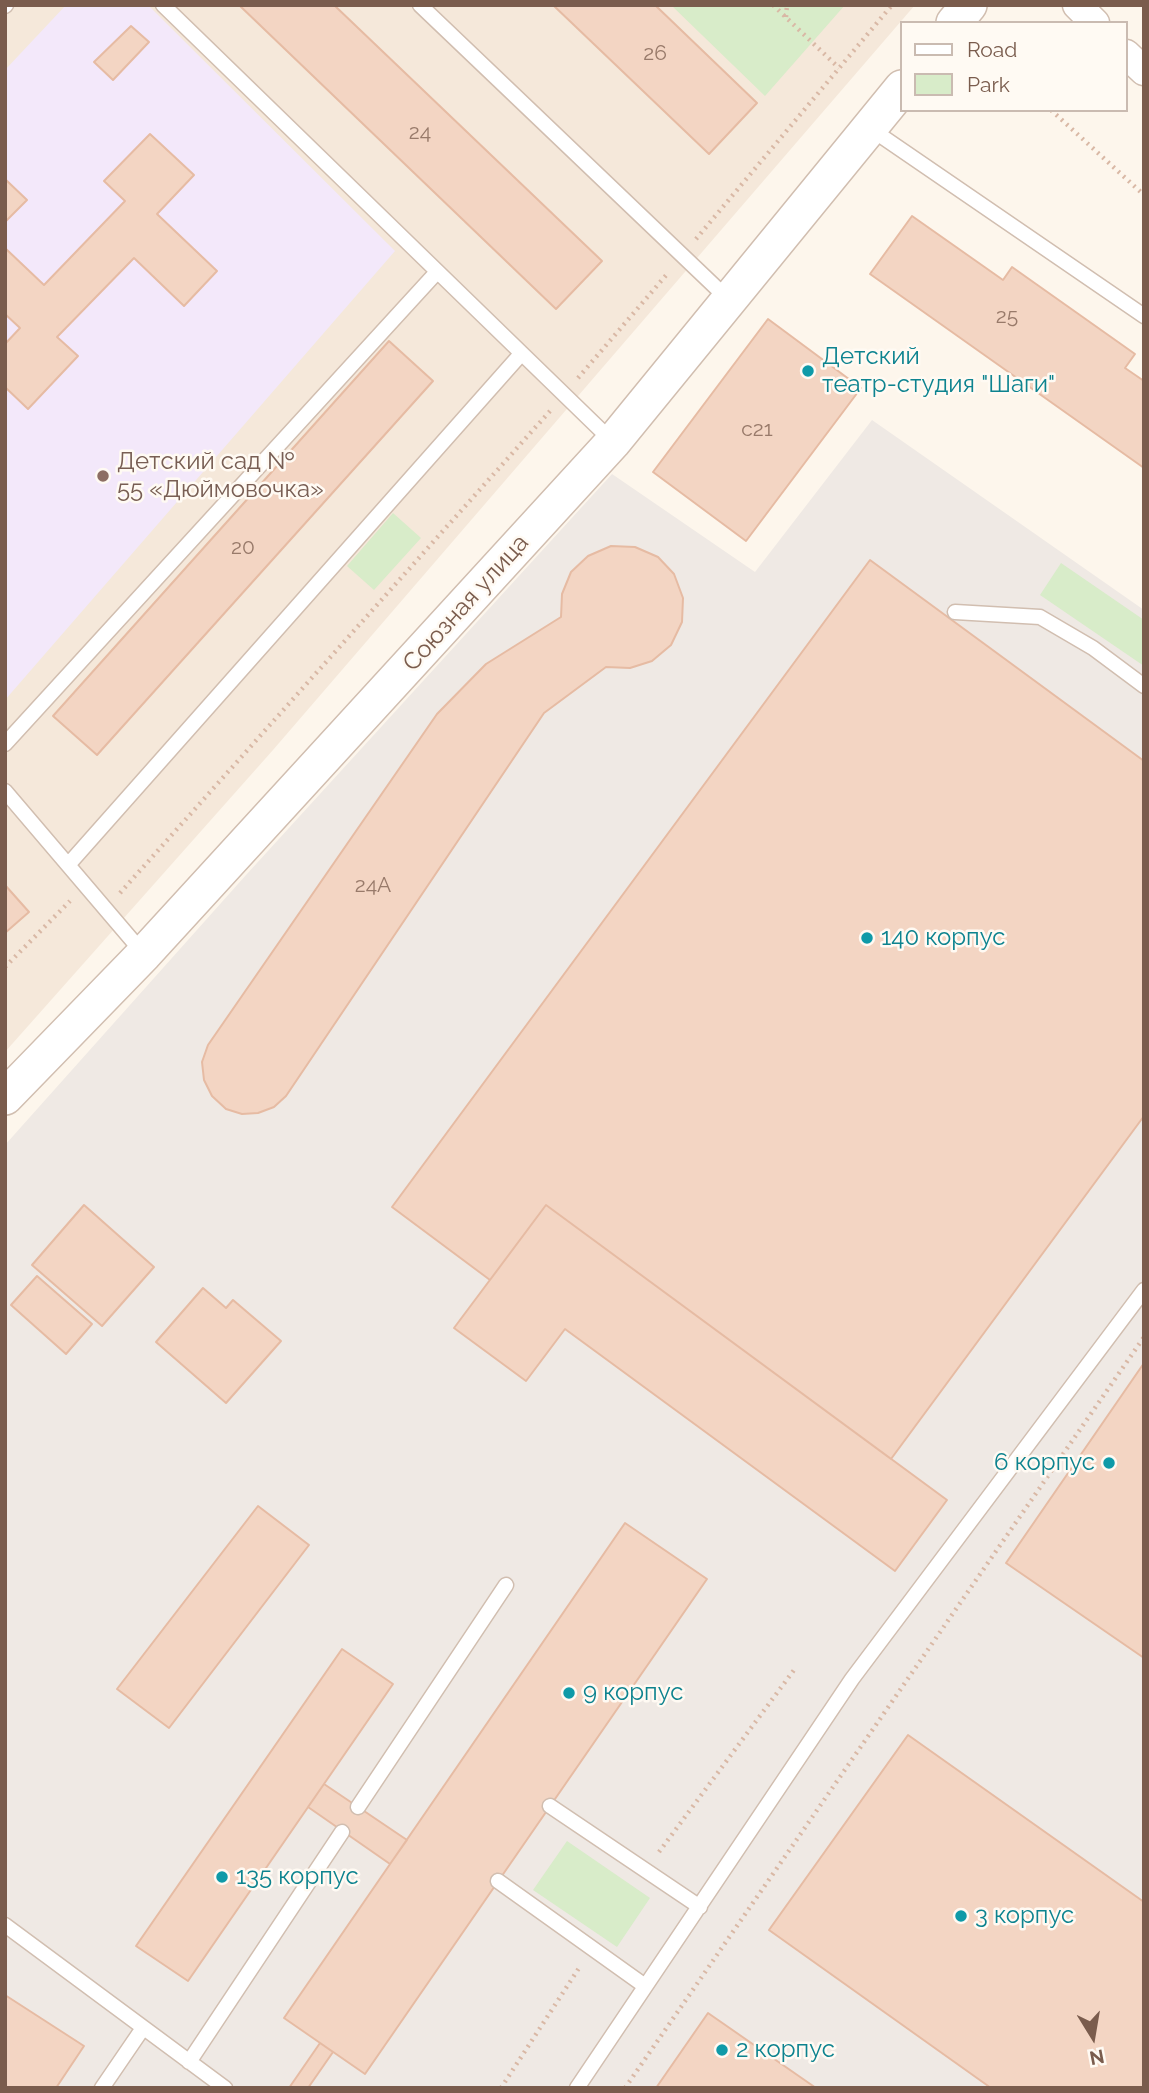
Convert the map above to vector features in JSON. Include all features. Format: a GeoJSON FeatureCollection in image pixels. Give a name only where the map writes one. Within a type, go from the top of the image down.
{"type":"FeatureCollection","features":[{"type":"Feature","properties":{"kind":"street"},"geometry":{"type":"LineString","coordinates":[[956,21],[969,5]]}},
{"type":"Feature","properties":{"kind":"street"},"geometry":{"type":"LineString","coordinates":[[1077,5],[1093,21]]}},
{"type":"Feature","properties":{"kind":"street"},"geometry":{"type":"LineString","coordinates":[[1128,56],[1144,72]]}},
{"type":"Feature","properties":{"kind":"street","name":"Союзная улица"},"geometry":{"type":"LineString","coordinates":[[5,1097],[144,954],[613,442],[900,90]]}},
{"type":"Feature","properties":{"kind":"lane"},"geometry":{"type":"LineString","coordinates":[[163,5],[613,442]]}},
{"type":"Feature","properties":{"kind":"lane"},"geometry":{"type":"LineString","coordinates":[[420,5],[729,300]]}},
{"type":"Feature","properties":{"kind":"lane"},"geometry":{"type":"LineString","coordinates":[[870,128],[1144,316]]}},
{"type":"Feature","properties":{"kind":"lane"},"geometry":{"type":"LineString","coordinates":[[5,744],[436,273]]}},
{"type":"Feature","properties":{"kind":"lane"},"geometry":{"type":"LineString","coordinates":[[68,865],[521,355]]}},
{"type":"Feature","properties":{"kind":"lane"},"geometry":{"type":"LineString","coordinates":[[955,612],[1040,617],[1093,648],[1144,686]]}},
{"type":"Feature","properties":{"kind":"lane"},"geometry":{"type":"LineString","coordinates":[[5,791],[144,954]]}},
{"type":"Feature","properties":{"kind":"lane"},"geometry":{"type":"LineString","coordinates":[[577,2088],[852,1679],[1144,1290]]}},
{"type":"Feature","properties":{"kind":"lane"},"geometry":{"type":"LineString","coordinates":[[358,1807],[506,1585]]}},
{"type":"Feature","properties":{"kind":"lane"},"geometry":{"type":"LineString","coordinates":[[550,1805],[700,1907]]}},
{"type":"Feature","properties":{"kind":"lane"},"geometry":{"type":"LineString","coordinates":[[188,2062],[342,1832]]}},
{"type":"Feature","properties":{"kind":"lane"},"geometry":{"type":"LineString","coordinates":[[498,1881],[645,1986]]}},
{"type":"Feature","properties":{"kind":"lane"},"geometry":{"type":"LineString","coordinates":[[5,1925],[225,2088]]}},
{"type":"Feature","properties":{"kind":"lane"},"geometry":{"type":"LineString","coordinates":[[102,2088],[143,2028]]}},
{"type":"Feature","properties":{"kind":"path"},"geometry":{"type":"LineString","coordinates":[[773,5],[839,68]]}},
{"type":"Feature","properties":{"kind":"path"},"geometry":{"type":"LineString","coordinates":[[786,18],[787,5]]}},
{"type":"Feature","properties":{"kind":"path"},"geometry":{"type":"LineString","coordinates":[[106,909],[563,395],[892,5]]}},
{"type":"Feature","properties":{"kind":"path"},"geometry":{"type":"LineString","coordinates":[[1053,112],[1144,195]]}},
{"type":"Feature","properties":{"kind":"path"},"geometry":{"type":"LineString","coordinates":[[5,967],[86,886]]}},
{"type":"Feature","properties":{"kind":"path"},"geometry":{"type":"LineString","coordinates":[[625,2088],[1144,1337]]}},
{"type":"Feature","properties":{"kind":"path"},"geometry":{"type":"LineString","coordinates":[[645,1871],[794,1670]]}},
{"type":"Feature","properties":{"kind":"path"},"geometry":{"type":"LineString","coordinates":[[501,2088],[590,1949]]}},
{"type":"Feature","properties":{"kind":"shaded area"},"geometry":{"type":"Polygon","coordinates":[[[5,5],[915,5],[273,750],[5,1052],[5,5]]]}},
{"type":"Feature","properties":{"kind":"shaded area","name":"Детский сад № 55 «Дюймовочка»"},"geometry":{"type":"Polygon","coordinates":[[[66,5],[148,5],[395,251],[5,700],[5,70],[66,5]]]}},
{"type":"Feature","properties":{"kind":"shaded area"},"geometry":{"type":"Polygon","coordinates":[[[872,420],[1144,610],[1144,2088],[5,2088],[5,1145],[246,875],[612,474],[755,572],[872,420]]]}},
{"type":"Feature","properties":{"kind":"green space"},"geometry":{"type":"Polygon","coordinates":[[[671,5],[845,5],[765,96],[671,5]]]}},
{"type":"Feature","properties":{"kind":"green space"},"geometry":{"type":"Polygon","coordinates":[[[393,513],[421,538],[374,590],[347,566],[393,513]]]}},
{"type":"Feature","properties":{"kind":"green space"},"geometry":{"type":"Polygon","coordinates":[[[1061,563],[1144,620],[1144,666],[1040,595],[1061,563]]]}},
{"type":"Feature","properties":{"kind":"green space"},"geometry":{"type":"Polygon","coordinates":[[[567,1841],[650,1898],[617,1947],[533,1890],[567,1841]]]}},
{"type":"Feature","properties":{"kind":"building"},"geometry":{"type":"Polygon","coordinates":[[[239,5],[334,5],[602,261],[556,309],[239,5]]]}},
{"type":"Feature","properties":{"kind":"building"},"geometry":{"type":"Polygon","coordinates":[[[553,5],[655,5],[757,103],[709,154],[553,5]]]}},
{"type":"Feature","properties":{"kind":"building"},"geometry":{"type":"Polygon","coordinates":[[[131,26],[149,42],[113,80],[94,62],[131,26]]]}},
{"type":"Feature","properties":{"kind":"building"},"geometry":{"type":"Polygon","coordinates":[[[150,134],[194,175],[157,214],[217,271],[184,306],[134,258],[57,337],[78,356],[28,409],[5,387],[5,344],[20,328],[5,314],[5,248],[44,285],[125,201],[104,181],[150,134]]]}},
{"type":"Feature","properties":{"kind":"building"},"geometry":{"type":"Polygon","coordinates":[[[5,179],[27,200],[5,222],[5,179]]]}},
{"type":"Feature","properties":{"kind":"building"},"geometry":{"type":"Polygon","coordinates":[[[912,216],[1003,280],[1012,267],[1135,354],[1125,368],[1144,381],[1144,468],[870,274],[912,216]]]}},
{"type":"Feature","properties":{"kind":"building"},"geometry":{"type":"Polygon","coordinates":[[[768,319],[861,388],[746,541],[653,472],[768,319]]]}},
{"type":"Feature","properties":{"kind":"building"},"geometry":{"type":"Polygon","coordinates":[[[389,341],[433,381],[97,755],[53,716],[389,341]]]}},
{"type":"Feature","properties":{"kind":"building"},"geometry":{"type":"Polygon","coordinates":[[[611,546],[635,547],[658,557],[674,574],[683,598],[682,622],[671,645],[652,661],[630,668],[606,667],[544,713],[286,1096],[274,1107],[258,1113],[242,1114],[226,1109],[212,1096],[204,1080],[202,1062],[208,1045],[437,714],[486,664],[561,617],[562,594],[571,572],[588,556],[611,546]]]}},
{"type":"Feature","properties":{"kind":"building","name":"140 корпус"},"geometry":{"type":"Polygon","coordinates":[[[870,560],[1144,761],[1144,1116],[891,1459],[546,1205],[490,1280],[392,1207],[870,560]]]}},
{"type":"Feature","properties":{"kind":"building"},"geometry":{"type":"Polygon","coordinates":[[[5,885],[29,912],[5,933],[5,885]]]}},
{"type":"Feature","properties":{"kind":"building"},"geometry":{"type":"Polygon","coordinates":[[[84,1205],[154,1267],[102,1326],[32,1265],[84,1205]]]}},
{"type":"Feature","properties":{"kind":"building"},"geometry":{"type":"Polygon","coordinates":[[[546,1205],[947,1500],[895,1571],[565,1329],[526,1381],[454,1328],[546,1205]]]}},
{"type":"Feature","properties":{"kind":"building"},"geometry":{"type":"Polygon","coordinates":[[[37,1276],[92,1324],[66,1354],[11,1305],[37,1276]]]}},
{"type":"Feature","properties":{"kind":"building"},"geometry":{"type":"Polygon","coordinates":[[[203,1288],[226,1308],[233,1300],[281,1341],[226,1403],[156,1342],[203,1288]]]}},
{"type":"Feature","properties":{"kind":"building","name":"6 корпус"},"geometry":{"type":"Polygon","coordinates":[[[1144,1363],[1144,1658],[1006,1563],[1144,1363]]]}},
{"type":"Feature","properties":{"kind":"building"},"geometry":{"type":"Polygon","coordinates":[[[258,1506],[309,1545],[169,1728],[117,1689],[258,1506]]]}},
{"type":"Feature","properties":{"kind":"building","name":"9 корпус"},"geometry":{"type":"Polygon","coordinates":[[[625,1523],[707,1579],[365,2074],[284,2018],[625,1523]]]}},
{"type":"Feature","properties":{"kind":"building","name":"135 корпус"},"geometry":{"type":"Polygon","coordinates":[[[342,1649],[393,1684],[188,1981],[136,1946],[342,1649]]]}},
{"type":"Feature","properties":{"kind":"building","name":"3 корпус"},"geometry":{"type":"Polygon","coordinates":[[[908,1735],[1144,1902],[1144,2088],[991,2088],[769,1930],[908,1735]]]}},
{"type":"Feature","properties":{"kind":"building"},"geometry":{"type":"Polygon","coordinates":[[[324,1784],[407,1840],[390,1864],[308,1807],[324,1784]]]}},
{"type":"Feature","properties":{"kind":"building"},"geometry":{"type":"Polygon","coordinates":[[[5,1995],[84,2046],[56,2088],[5,2088],[5,1995]]]}},
{"type":"Feature","properties":{"kind":"building","name":"2 корпус"},"geometry":{"type":"Polygon","coordinates":[[[708,2013],[816,2088],[656,2088],[708,2013]]]}},
{"type":"Feature","properties":{"kind":"building"},"geometry":{"type":"Polygon","coordinates":[[[320,2043],[333,2052],[308,2088],[289,2088],[320,2043]]]}},
{"type":"Feature","properties":{"kind":"place","name":"Детский театр-студия \"Шаги\""},"geometry":{"type":"Point","coordinates":[808,371]}},
{"type":"Feature","properties":{"kind":"place","name":"Детский сад № 55 «Дюймовочка»"},"geometry":{"type":"Point","coordinates":[103,476]}},
{"type":"Feature","properties":{"kind":"place","name":"140 корпус"},"geometry":{"type":"Point","coordinates":[867,938]}},
{"type":"Feature","properties":{"kind":"place","name":"6 корпус"},"geometry":{"type":"Point","coordinates":[1109,1463]}},
{"type":"Feature","properties":{"kind":"place","name":"9 корпус"},"geometry":{"type":"Point","coordinates":[569,1693]}},
{"type":"Feature","properties":{"kind":"place","name":"135 корпус"},"geometry":{"type":"Point","coordinates":[222,1877]}},
{"type":"Feature","properties":{"kind":"place","name":"3 корпус"},"geometry":{"type":"Point","coordinates":[961,1916]}},
{"type":"Feature","properties":{"kind":"place","name":"2 корпус"},"geometry":{"type":"Point","coordinates":[722,2050]}}]}
